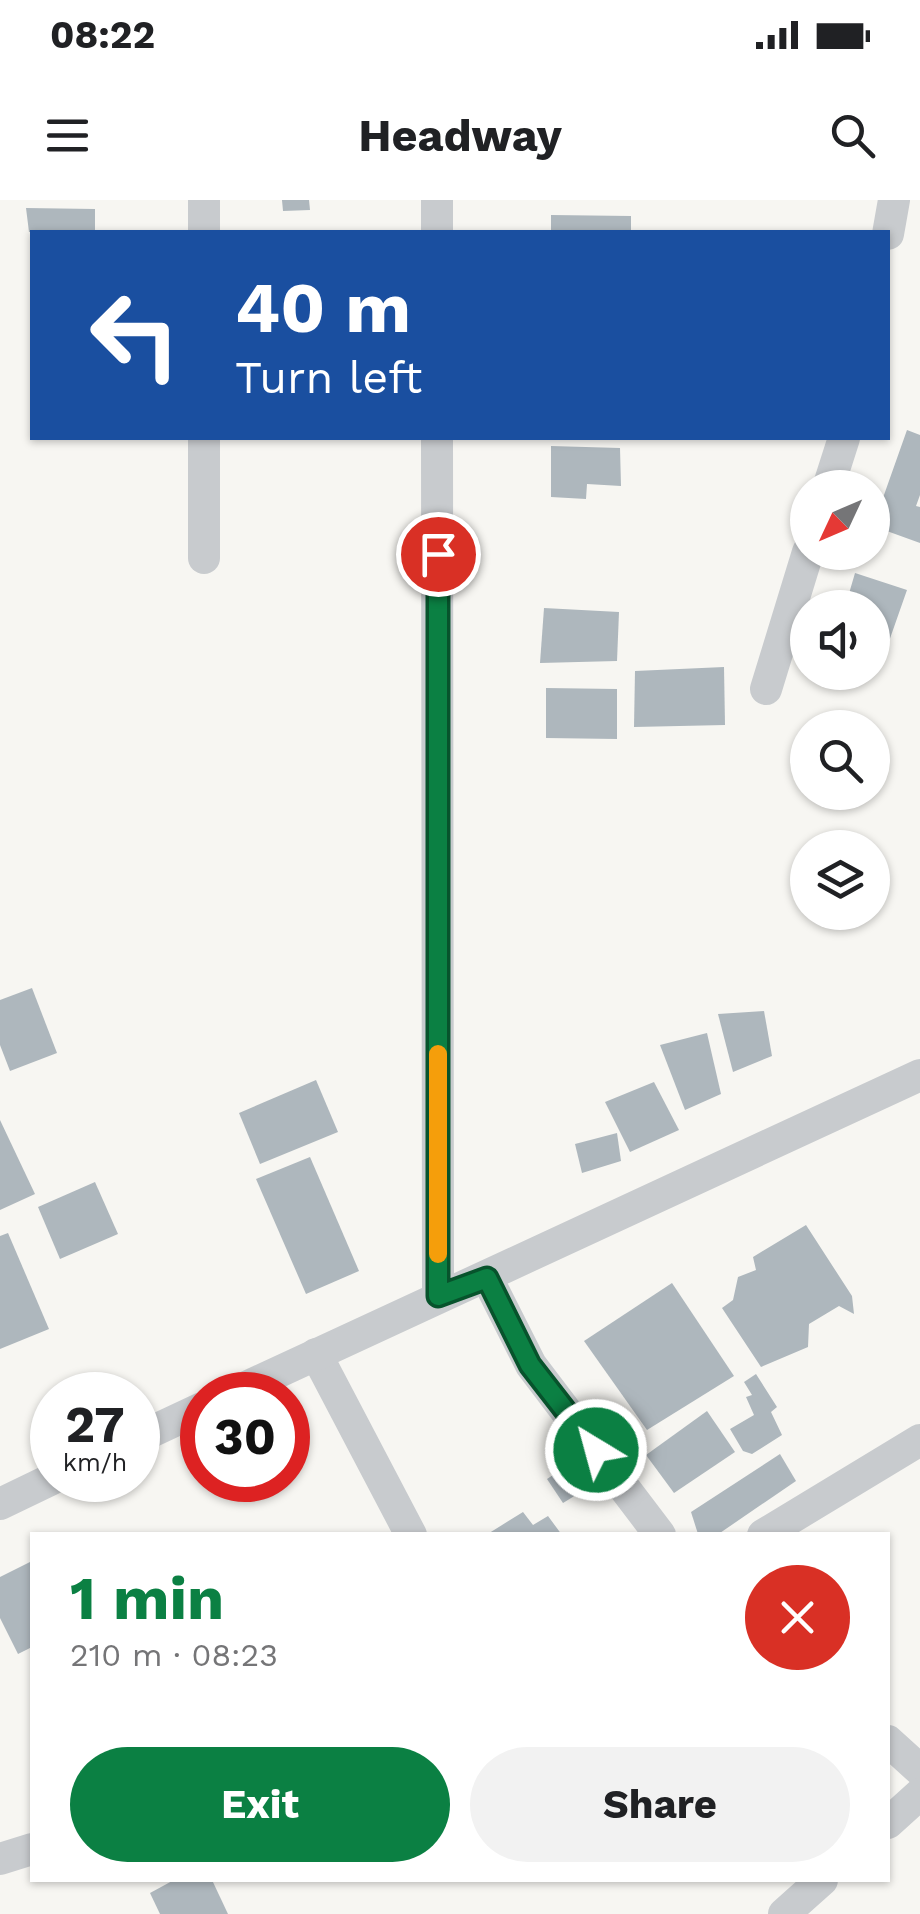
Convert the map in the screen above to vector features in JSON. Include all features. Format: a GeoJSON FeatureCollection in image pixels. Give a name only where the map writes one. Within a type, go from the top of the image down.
{"type":"FeatureCollection","features":[{"type":"Feature","properties":{"kind":"street"},"geometry":{"type":"LineString","coordinates":[[204,200],[204,230]]}},
{"type":"Feature","properties":{"kind":"street"},"geometry":{"type":"LineString","coordinates":[[437,200],[437,230]]}},
{"type":"Feature","properties":{"kind":"street"},"geometry":{"type":"LineString","coordinates":[[889,230],[894,200]]}},
{"type":"Feature","properties":{"kind":"street"},"geometry":{"type":"LineString","coordinates":[[204,440],[204,558]]}},
{"type":"Feature","properties":{"kind":"street"},"geometry":{"type":"LineString","coordinates":[[437,440],[438,1296]]}},
{"type":"Feature","properties":{"kind":"street"},"geometry":{"type":"LineString","coordinates":[[834,470],[843,440]]}},
{"type":"Feature","properties":{"kind":"street"},"geometry":{"type":"LineString","coordinates":[[766,689],[802,570]]}},
{"type":"Feature","properties":{"kind":"street"},"geometry":{"type":"LineString","coordinates":[[278,1372],[920,1075]]}},
{"type":"Feature","properties":{"kind":"street"},"geometry":{"type":"LineString","coordinates":[[487,1278],[530,1365],[658,1532]]}},
{"type":"Feature","properties":{"kind":"street"},"geometry":{"type":"LineString","coordinates":[[316,1354],[410,1532]]}},
{"type":"Feature","properties":{"kind":"street"},"geometry":{"type":"LineString","coordinates":[[768,1532],[920,1440]]}},
{"type":"Feature","properties":{"kind":"street"},"geometry":{"type":"LineString","coordinates":[[0,1504],[30,1490]]}},
{"type":"Feature","properties":{"kind":"street"},"geometry":{"type":"LineString","coordinates":[[890,1743],[920,1770]]}},
{"type":"Feature","properties":{"kind":"street"},"geometry":{"type":"LineString","coordinates":[[890,1821],[920,1794]]}},
{"type":"Feature","properties":{"kind":"street"},"geometry":{"type":"LineString","coordinates":[[0,1859],[30,1850]]}},
{"type":"Feature","properties":{"kind":"street"},"geometry":{"type":"LineString","coordinates":[[784,1914],[820,1882]]}},
{"type":"Feature","properties":{"kind":"building"},"geometry":{"type":"Polygon","coordinates":[[[282,200],[309,200],[310,210],[283,211],[282,200]]]}},
{"type":"Feature","properties":{"kind":"building"},"geometry":{"type":"Polygon","coordinates":[[[26,208],[95,209],[95,230],[29,232],[26,208]]]}},
{"type":"Feature","properties":{"kind":"building"},"geometry":{"type":"Polygon","coordinates":[[[551,215],[631,216],[631,230],[551,230],[551,215]]]}},
{"type":"Feature","properties":{"kind":"building"},"geometry":{"type":"Polygon","coordinates":[[[907,430],[920,435],[920,495],[916,506],[920,507],[920,543],[890,532],[890,478],[907,430]]]}},
{"type":"Feature","properties":{"kind":"building"},"geometry":{"type":"Polygon","coordinates":[[[551,446],[620,448],[621,486],[587,484],[586,499],[551,497],[551,446]]]}},
{"type":"Feature","properties":{"kind":"building"},"geometry":{"type":"Polygon","coordinates":[[[855,573],[907,590],[890,638],[890,590],[850,590],[855,573]]]}},
{"type":"Feature","properties":{"kind":"building"},"geometry":{"type":"Polygon","coordinates":[[[544,608],[619,612],[617,661],[540,663],[544,608]]]}},
{"type":"Feature","properties":{"kind":"building"},"geometry":{"type":"Polygon","coordinates":[[[724,667],[725,725],[634,727],[635,671],[724,667]]]}},
{"type":"Feature","properties":{"kind":"building"},"geometry":{"type":"Polygon","coordinates":[[[546,688],[617,689],[617,739],[546,738],[546,688]]]}},
{"type":"Feature","properties":{"kind":"building"},"geometry":{"type":"Polygon","coordinates":[[[32,988],[57,1053],[10,1071],[0,1045],[0,1000],[32,988]]]}},
{"type":"Feature","properties":{"kind":"building"},"geometry":{"type":"Polygon","coordinates":[[[764,1011],[772,1056],[733,1072],[718,1014],[764,1011]]]}},
{"type":"Feature","properties":{"kind":"building"},"geometry":{"type":"Polygon","coordinates":[[[707,1033],[721,1094],[685,1110],[660,1045],[707,1033]]]}},
{"type":"Feature","properties":{"kind":"building"},"geometry":{"type":"Polygon","coordinates":[[[316,1080],[338,1132],[260,1164],[239,1113],[316,1080]]]}},
{"type":"Feature","properties":{"kind":"building"},"geometry":{"type":"Polygon","coordinates":[[[654,1082],[679,1130],[630,1152],[605,1102],[654,1082]]]}},
{"type":"Feature","properties":{"kind":"building"},"geometry":{"type":"Polygon","coordinates":[[[0,1120],[35,1194],[0,1210],[0,1120]]]}},
{"type":"Feature","properties":{"kind":"building"},"geometry":{"type":"Polygon","coordinates":[[[617,1133],[621,1161],[582,1173],[575,1144],[617,1133]]]}},
{"type":"Feature","properties":{"kind":"building"},"geometry":{"type":"Polygon","coordinates":[[[310,1157],[359,1271],[306,1294],[256,1179],[310,1157]]]}},
{"type":"Feature","properties":{"kind":"building"},"geometry":{"type":"Polygon","coordinates":[[[95,1182],[118,1234],[60,1259],[38,1207],[95,1182]]]}},
{"type":"Feature","properties":{"kind":"building"},"geometry":{"type":"Polygon","coordinates":[[[806,1225],[852,1296],[854,1314],[839,1306],[809,1324],[808,1347],[761,1367],[722,1308],[733,1300],[738,1277],[756,1270],[753,1257],[806,1225]]]}},
{"type":"Feature","properties":{"kind":"building"},"geometry":{"type":"Polygon","coordinates":[[[8,1233],[49,1329],[0,1349],[0,1236],[8,1233]]]}},
{"type":"Feature","properties":{"kind":"building"},"geometry":{"type":"Polygon","coordinates":[[[672,1283],[734,1376],[647,1430],[584,1341],[672,1283]]]}},
{"type":"Feature","properties":{"kind":"building"},"geometry":{"type":"Polygon","coordinates":[[[756,1374],[777,1407],[771,1412],[782,1435],[752,1454],[743,1451],[730,1429],[754,1415],[746,1397],[752,1395],[744,1382],[756,1374]]]}},
{"type":"Feature","properties":{"kind":"building"},"geometry":{"type":"Polygon","coordinates":[[[707,1411],[735,1452],[674,1493],[646,1455],[707,1411]]]}},
{"type":"Feature","properties":{"kind":"building"},"geometry":{"type":"Polygon","coordinates":[[[780,1454],[796,1481],[721,1532],[697,1532],[691,1512],[780,1454]]]}},
{"type":"Feature","properties":{"kind":"building"},"geometry":{"type":"Polygon","coordinates":[[[571,1463],[589,1487],[563,1503],[547,1479],[571,1463]]]}},
{"type":"Feature","properties":{"kind":"building"},"geometry":{"type":"Polygon","coordinates":[[[523,1512],[533,1525],[548,1516],[560,1532],[491,1532],[523,1512]]]}},
{"type":"Feature","properties":{"kind":"building"},"geometry":{"type":"Polygon","coordinates":[[[30,1562],[30,1648],[18,1654],[0,1618],[0,1577],[30,1562]]]}},
{"type":"Feature","properties":{"kind":"building"},"geometry":{"type":"Polygon","coordinates":[[[170,1882],[213,1882],[228,1914],[160,1914],[150,1893],[170,1882]]]}},
{"type":"Feature","properties":{"kind":"slow traffic"},"geometry":{"type":"LineString","coordinates":[[438,1054],[438,1254]]}},
{"type":"Feature","properties":{"kind":"route"},"geometry":{"type":"LineString","coordinates":[[438,554],[438,1296],[487,1278],[530,1365],[596,1450]]}}]}
